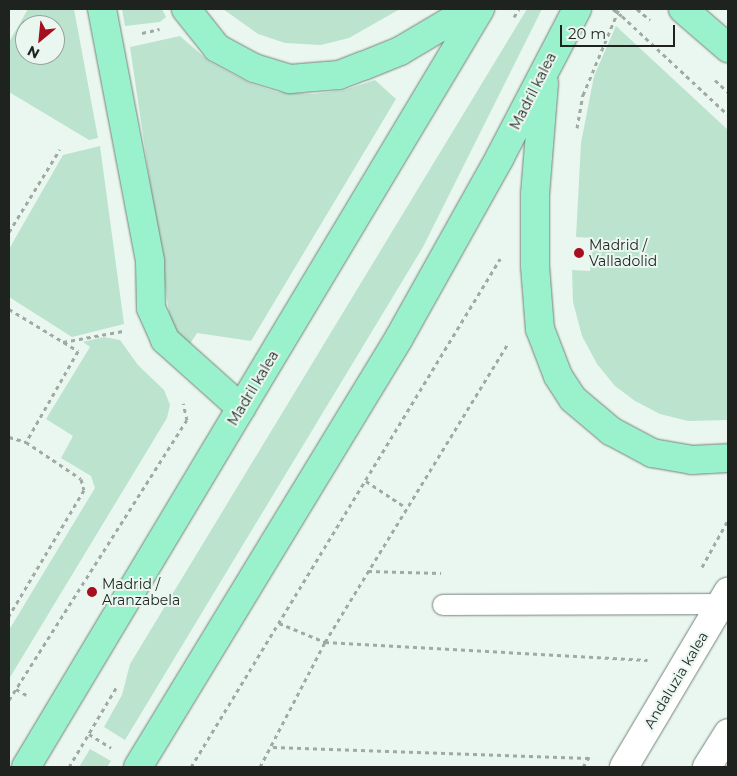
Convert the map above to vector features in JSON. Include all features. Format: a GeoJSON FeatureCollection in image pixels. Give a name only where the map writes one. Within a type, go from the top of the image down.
{"type":"FeatureCollection","features":[{"type":"Feature","properties":{"kind":"main road"},"geometry":{"type":"LineString","coordinates":[[102,9],[150,261],[151,308],[165,340],[241,408]]}},
{"type":"Feature","properties":{"kind":"main road"},"geometry":{"type":"LineString","coordinates":[[186,9],[217,48],[254,68],[290,79],[339,75],[363,66],[400,51],[471,9]]}},
{"type":"Feature","properties":{"kind":"main road","name":"Madril kalea"},"geometry":{"type":"LineString","coordinates":[[26,767],[480,9]]}},
{"type":"Feature","properties":{"kind":"main road","name":"Madril kalea"},"geometry":{"type":"LineString","coordinates":[[138,767],[399,338],[500,157],[546,64],[577,9]]}},
{"type":"Feature","properties":{"kind":"main road"},"geometry":{"type":"LineString","coordinates":[[683,9],[728,48]]}},
{"type":"Feature","properties":{"kind":"main road"},"geometry":{"type":"LineString","coordinates":[[546,64],[536,194],[535,266],[540,329],[558,376],[574,399],[611,431],[652,453],[692,460],[728,458]]}},
{"type":"Feature","properties":{"kind":"street","name":"Andaluzia kalea"},"geometry":{"type":"LineString","coordinates":[[624,767],[725,598]]}},
{"type":"Feature","properties":{"kind":"street"},"geometry":{"type":"LineString","coordinates":[[707,767],[728,733]]}},
{"type":"Feature","properties":{"kind":"lane"},"geometry":{"type":"LineString","coordinates":[[442,605],[725,598]]}},
{"type":"Feature","properties":{"kind":"path"},"geometry":{"type":"LineString","coordinates":[[613,9],[728,115]]}},
{"type":"Feature","properties":{"kind":"path"},"geometry":{"type":"LineString","coordinates":[[576,133],[583,96],[619,9]]}},
{"type":"Feature","properties":{"kind":"path"},"geometry":{"type":"LineString","coordinates":[[137,35],[166,28]]}},
{"type":"Feature","properties":{"kind":"path"},"geometry":{"type":"LineString","coordinates":[[9,232],[60,149]]}},
{"type":"Feature","properties":{"kind":"path"},"geometry":{"type":"LineString","coordinates":[[191,767],[503,254],[504,262]]}},
{"type":"Feature","properties":{"kind":"path"},"geometry":{"type":"LineString","coordinates":[[9,309],[78,351],[26,442]]}},
{"type":"Feature","properties":{"kind":"path"},"geometry":{"type":"LineString","coordinates":[[63,342],[131,329]]}},
{"type":"Feature","properties":{"kind":"path"},"geometry":{"type":"LineString","coordinates":[[260,767],[273,747],[325,642],[405,507],[509,342],[509,333]]}},
{"type":"Feature","properties":{"kind":"path"},"geometry":{"type":"LineString","coordinates":[[9,700],[187,420],[182,401]]}},
{"type":"Feature","properties":{"kind":"path"},"geometry":{"type":"LineString","coordinates":[[9,437],[26,442],[81,479],[84,490],[9,616]]}},
{"type":"Feature","properties":{"kind":"path"},"geometry":{"type":"LineString","coordinates":[[366,481],[405,507]]}},
{"type":"Feature","properties":{"kind":"path"},"geometry":{"type":"LineString","coordinates":[[279,623],[325,642],[648,660]]}},
{"type":"Feature","properties":{"kind":"path"},"geometry":{"type":"LineString","coordinates":[[273,747],[589,758]]}},
{"type":"Feature","properties":{"kind":"green space"},"geometry":{"type":"Polygon","coordinates":[[[28,9],[74,9],[98,138],[89,140],[9,92],[9,42],[15,32],[15,65],[65,65],[65,15],[25,15],[28,9]]]}},
{"type":"Feature","properties":{"kind":"green space"},"geometry":{"type":"Polygon","coordinates":[[[122,9],[162,9],[166,17],[160,22],[125,26],[122,9]]]}},
{"type":"Feature","properties":{"kind":"green space"},"geometry":{"type":"Polygon","coordinates":[[[223,9],[400,9],[349,38],[321,45],[285,43],[258,34],[223,9]]]}},
{"type":"Feature","properties":{"kind":"green space"},"geometry":{"type":"Polygon","coordinates":[[[527,9],[542,9],[423,247],[125,740],[104,727],[122,695],[130,664],[527,9]]]}},
{"type":"Feature","properties":{"kind":"green space"},"geometry":{"type":"Polygon","coordinates":[[[616,26],[728,130],[728,420],[688,421],[660,414],[635,401],[615,386],[597,364],[582,336],[573,302],[572,270],[590,271],[593,238],[576,237],[581,143],[594,76],[616,26]]]}},
{"type":"Feature","properties":{"kind":"green space"},"geometry":{"type":"Polygon","coordinates":[[[180,36],[210,62],[249,83],[277,92],[313,94],[344,90],[375,80],[396,99],[251,341],[197,333],[190,344],[175,330],[170,319],[130,47],[180,36]]]}},
{"type":"Feature","properties":{"kind":"green space"},"geometry":{"type":"Polygon","coordinates":[[[100,146],[124,324],[72,337],[9,297],[9,249],[63,155],[100,146]]]}},
{"type":"Feature","properties":{"kind":"green space"},"geometry":{"type":"Polygon","coordinates":[[[104,337],[120,340],[138,365],[164,390],[170,405],[167,418],[9,679],[9,630],[95,488],[91,476],[61,458],[73,436],[46,419],[90,347],[83,342],[104,337]]]}},
{"type":"Feature","properties":{"kind":"green space"},"geometry":{"type":"Polygon","coordinates":[[[90,749],[111,761],[107,767],[79,767],[90,749]]]}},
{"type":"Feature","properties":{"kind":"place","name":"Madrid / Valladolid"},"geometry":{"type":"Point","coordinates":[579,253]}},
{"type":"Feature","properties":{"kind":"place","name":"Madrid / Aranzabela"},"geometry":{"type":"Point","coordinates":[92,592]}}]}
